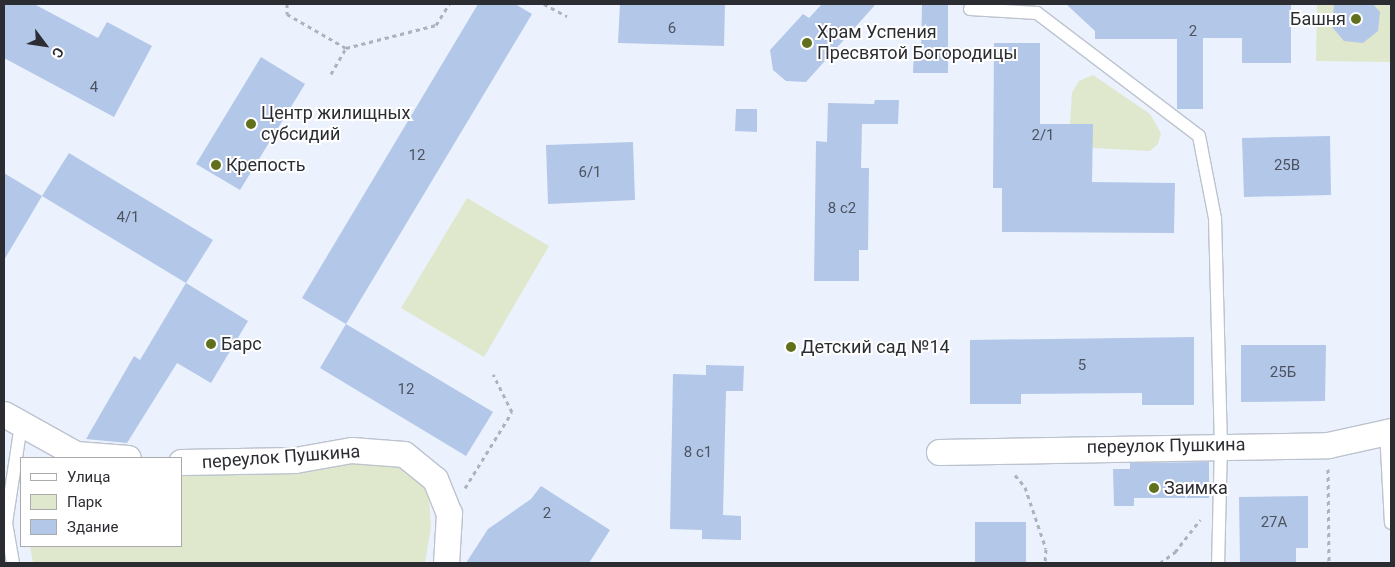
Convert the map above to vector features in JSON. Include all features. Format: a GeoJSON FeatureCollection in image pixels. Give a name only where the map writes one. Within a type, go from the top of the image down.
{"type":"FeatureCollection","features":[{"type":"Feature","properties":{"kind":"street"},"geometry":{"type":"LineString","coordinates":[[12,420],[76,454],[115,457]]}},
{"type":"Feature","properties":{"kind":"street","name":"переулок Пушкина"},"geometry":{"type":"LineString","coordinates":[[939,452],[1221,444],[1328,445],[1389,431]]}},
{"type":"Feature","properties":{"kind":"street","name":"переулок Пушкина"},"geometry":{"type":"LineString","coordinates":[[182,462],[295,460],[352,450],[404,454],[435,479],[449,513],[446,563]]}},
{"type":"Feature","properties":{"kind":"lane"},"geometry":{"type":"LineString","coordinates":[[970,9],[1037,13],[1199,136],[1215,218],[1221,444],[1218,563]]}},
{"type":"Feature","properties":{"kind":"lane"},"geometry":{"type":"LineString","coordinates":[[12,420],[6,523],[13,563]]}},
{"type":"Feature","properties":{"kind":"lane"},"geometry":{"type":"LineString","coordinates":[[1389,431],[1391,523]]}},
{"type":"Feature","properties":{"kind":"path"},"geometry":{"type":"LineString","coordinates":[[287,4],[287,14],[346,48],[436,25],[449,4]]}},
{"type":"Feature","properties":{"kind":"path"},"geometry":{"type":"LineString","coordinates":[[544,4],[567,16]]}},
{"type":"Feature","properties":{"kind":"path"},"geometry":{"type":"LineString","coordinates":[[331,74],[346,48]]}},
{"type":"Feature","properties":{"kind":"path"},"geometry":{"type":"LineString","coordinates":[[449,513],[512,412],[493,374]]}},
{"type":"Feature","properties":{"kind":"path"},"geometry":{"type":"LineString","coordinates":[[1328,445],[1328,563]]}},
{"type":"Feature","properties":{"kind":"path"},"geometry":{"type":"LineString","coordinates":[[993,450],[1025,487],[1046,549],[1045,563]]}},
{"type":"Feature","properties":{"kind":"path"},"geometry":{"type":"LineString","coordinates":[[1160,563],[1175,552],[1220,494]]}},
{"type":"Feature","properties":{"kind":"green space"},"geometry":{"type":"Polygon","coordinates":[[[1317,4],[1391,4],[1391,62],[1316,61],[1317,4]]]}},
{"type":"Feature","properties":{"kind":"green space"},"geometry":{"type":"Polygon","coordinates":[[[1093,75],[1150,114],[1161,133],[1158,144],[1150,151],[1093,148],[1070,124],[1072,93],[1079,81],[1093,75]]]}},
{"type":"Feature","properties":{"kind":"green space"},"geometry":{"type":"Polygon","coordinates":[[[467,198],[549,246],[484,357],[401,308],[467,198]]]}},
{"type":"Feature","properties":{"kind":"green space"},"geometry":{"type":"Polygon","coordinates":[[[354,459],[401,465],[428,484],[431,527],[425,563],[33,563],[30,547],[182,547],[182,472],[354,459]]]}},
{"type":"Feature","properties":{"kind":"building"},"geometry":{"type":"Polygon","coordinates":[[[4,4],[34,4],[98,38],[107,22],[152,46],[114,117],[4,58],[4,4]]]}},
{"type":"Feature","properties":{"kind":"building"},"geometry":{"type":"Polygon","coordinates":[[[478,4],[515,4],[532,14],[346,324],[302,298],[478,4]]]}},
{"type":"Feature","properties":{"kind":"building"},"geometry":{"type":"Polygon","coordinates":[[[620,4],[725,4],[724,46],[618,43],[620,4]]]}},
{"type":"Feature","properties":{"kind":"building","name":"Храм Успения Пресвятой Богородицы"},"geometry":{"type":"Polygon","coordinates":[[[822,4],[876,4],[806,82],[786,81],[773,70],[770,50],[803,14],[809,18],[822,4]]]}},
{"type":"Feature","properties":{"kind":"building"},"geometry":{"type":"Polygon","coordinates":[[[922,4],[948,4],[948,73],[913,73],[914,50],[921,50],[922,4]]]}},
{"type":"Feature","properties":{"kind":"building"},"geometry":{"type":"Polygon","coordinates":[[[1066,4],[1291,4],[1291,63],[1242,63],[1242,38],[1203,38],[1203,109],[1177,109],[1177,39],[1095,39],[1095,31],[1066,4]]]}},
{"type":"Feature","properties":{"kind":"building","name":"Башня"},"geometry":{"type":"Polygon","coordinates":[[[1334,4],[1373,4],[1380,12],[1378,31],[1363,43],[1344,41],[1332,27],[1334,4]]]}},
{"type":"Feature","properties":{"kind":"building"},"geometry":{"type":"Polygon","coordinates":[[[994,43],[1040,43],[1040,124],[1093,124],[1092,182],[1175,183],[1174,233],[1002,232],[1002,188],[993,188],[994,43]]]}},
{"type":"Feature","properties":{"kind":"building","name":"Центр жилищных субсидий"},"geometry":{"type":"Polygon","coordinates":[[[261,57],[305,84],[240,190],[196,164],[261,57]]]}},
{"type":"Feature","properties":{"kind":"building"},"geometry":{"type":"Polygon","coordinates":[[[875,100],[899,100],[898,124],[862,124],[861,168],[869,168],[868,250],[859,250],[859,281],[814,281],[816,141],[827,142],[828,103],[874,104],[875,100]]]}},
{"type":"Feature","properties":{"kind":"building"},"geometry":{"type":"Polygon","coordinates":[[[736,109],[757,109],[757,132],[735,131],[736,109]]]}},
{"type":"Feature","properties":{"kind":"building"},"geometry":{"type":"Polygon","coordinates":[[[1330,136],[1331,195],[1244,197],[1242,138],[1330,136]]]}},
{"type":"Feature","properties":{"kind":"building"},"geometry":{"type":"Polygon","coordinates":[[[633,142],[635,200],[548,204],[546,145],[633,142]]]}},
{"type":"Feature","properties":{"kind":"building"},"geometry":{"type":"Polygon","coordinates":[[[69,153],[213,240],[186,283],[42,196],[69,153]]]}},
{"type":"Feature","properties":{"kind":"building"},"geometry":{"type":"Polygon","coordinates":[[[4,173],[42,196],[4,260],[4,173]]]}},
{"type":"Feature","properties":{"kind":"building"},"geometry":{"type":"Polygon","coordinates":[[[186,283],[248,321],[211,383],[177,363],[127,443],[86,439],[134,356],[140,360],[186,283]]]}},
{"type":"Feature","properties":{"kind":"building"},"geometry":{"type":"Polygon","coordinates":[[[346,324],[493,412],[466,456],[320,368],[346,324]]]}},
{"type":"Feature","properties":{"kind":"building"},"geometry":{"type":"Polygon","coordinates":[[[1194,337],[1194,405],[1142,405],[1142,393],[1021,394],[1021,404],[970,404],[970,340],[1194,337]]]}},
{"type":"Feature","properties":{"kind":"building"},"geometry":{"type":"Polygon","coordinates":[[[1241,345],[1326,345],[1325,401],[1241,402],[1241,345]]]}},
{"type":"Feature","properties":{"kind":"building"},"geometry":{"type":"Polygon","coordinates":[[[706,365],[744,366],[743,391],[726,391],[723,515],[741,516],[741,540],[702,539],[702,530],[670,529],[673,374],[706,375],[706,365]]]}},
{"type":"Feature","properties":{"kind":"building"},"geometry":{"type":"Polygon","coordinates":[[[1209,462],[1209,498],[1134,498],[1134,506],[1114,506],[1113,469],[1130,469],[1130,463],[1209,462]]]}},
{"type":"Feature","properties":{"kind":"building"},"geometry":{"type":"Polygon","coordinates":[[[541,486],[610,530],[589,563],[466,563],[488,529],[531,499],[541,486]]]}},
{"type":"Feature","properties":{"kind":"building"},"geometry":{"type":"Polygon","coordinates":[[[1308,496],[1308,548],[1296,548],[1296,563],[1240,563],[1239,497],[1308,496]]]}},
{"type":"Feature","properties":{"kind":"building"},"geometry":{"type":"Polygon","coordinates":[[[975,522],[1026,522],[1026,563],[975,563],[975,522]]]}},
{"type":"Feature","properties":{"kind":"place","name":"Башня"},"geometry":{"type":"Point","coordinates":[1356,19]}},
{"type":"Feature","properties":{"kind":"place","name":"Храм Успения Пресвятой Богородицы"},"geometry":{"type":"Point","coordinates":[807,43]}},
{"type":"Feature","properties":{"kind":"place","name":"Центр жилищных субсидий"},"geometry":{"type":"Point","coordinates":[251,124]}},
{"type":"Feature","properties":{"kind":"place","name":"Крепость"},"geometry":{"type":"Point","coordinates":[216,165]}},
{"type":"Feature","properties":{"kind":"place","name":"Барс"},"geometry":{"type":"Point","coordinates":[211,344]}},
{"type":"Feature","properties":{"kind":"place","name":"Детский сад №14"},"geometry":{"type":"Point","coordinates":[791,347]}},
{"type":"Feature","properties":{"kind":"place","name":"Заимка"},"geometry":{"type":"Point","coordinates":[1154,488]}}]}
